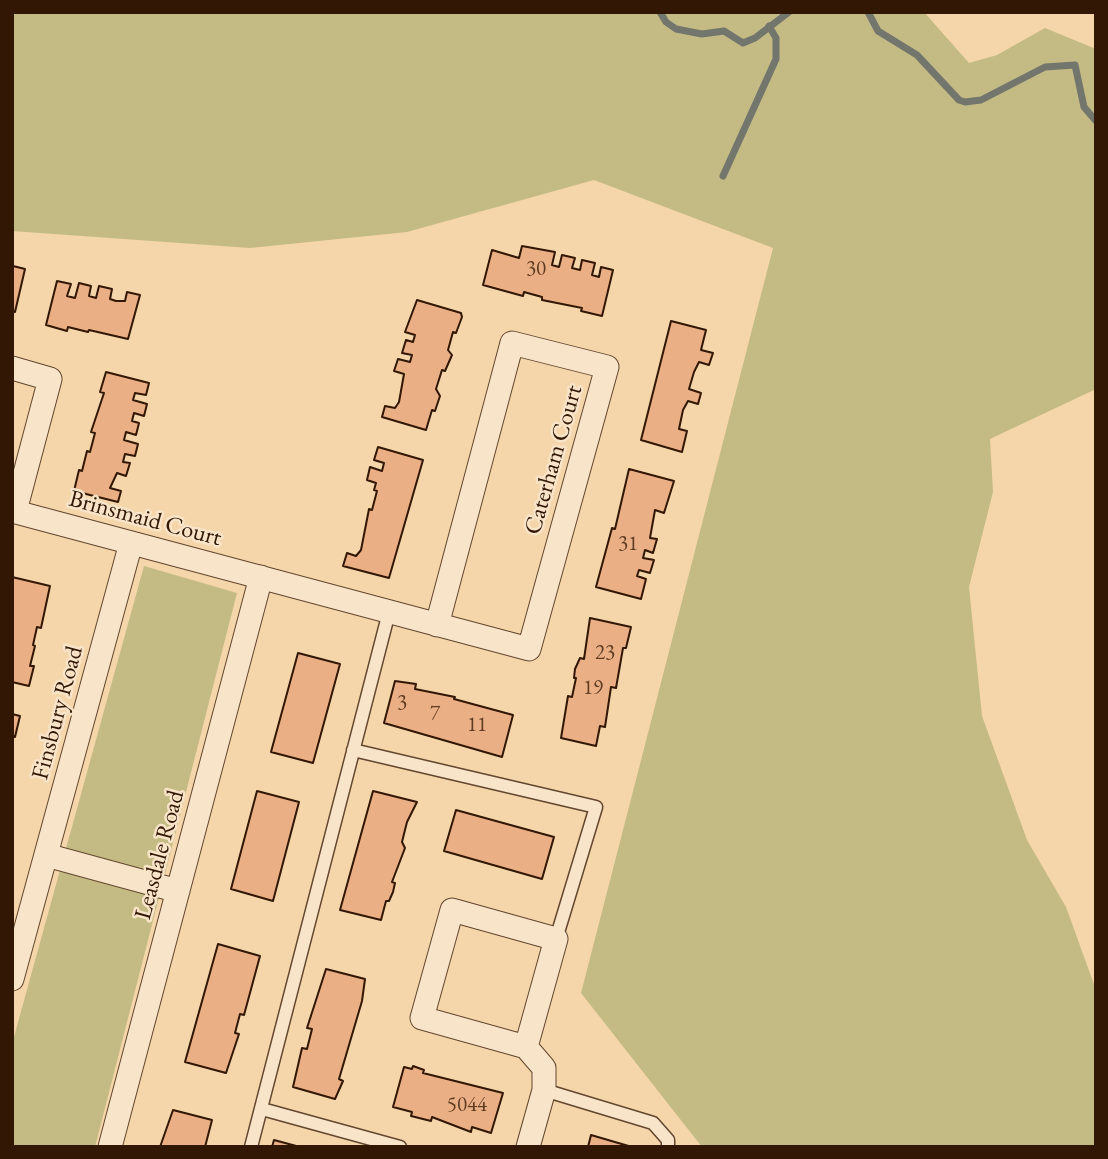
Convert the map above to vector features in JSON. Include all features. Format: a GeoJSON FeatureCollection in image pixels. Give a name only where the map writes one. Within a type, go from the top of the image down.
{"type":"FeatureCollection","features":[{"type":"Feature","properties":{"kind":"street","name":"Caterham Court"},"geometry":{"type":"LineString","coordinates":[[261,578],[437,625],[528,649],[607,367],[512,343],[437,625]]}},
{"type":"Feature","properties":{"kind":"street","name":"Brinsmaid Court"},"geometry":{"type":"LineString","coordinates":[[12,368],[50,379],[14,511],[261,578]]}},
{"type":"Feature","properties":{"kind":"street","name":"Finsbury Road"},"geometry":{"type":"LineString","coordinates":[[12,979],[131,542]]}},
{"type":"Feature","properties":{"kind":"street","name":"Leasdale Road"},"geometry":{"type":"LineString","coordinates":[[110,1147],[261,578]]}},
{"type":"Feature","properties":{"kind":"street"},"geometry":{"type":"LineString","coordinates":[[46,855],[178,891]]}},
{"type":"Feature","properties":{"kind":"street"},"geometry":{"type":"LineString","coordinates":[[526,1047],[556,939],[452,910],[422,1018],[526,1047],[544,1068],[544,1090],[528,1147]]}},
{"type":"Feature","properties":{"kind":"lane"},"geometry":{"type":"LineString","coordinates":[[251,1147],[389,612]]}},
{"type":"Feature","properties":{"kind":"lane"},"geometry":{"type":"LineString","coordinates":[[354,750],[596,807],[556,939]]}},
{"type":"Feature","properties":{"kind":"lane"},"geometry":{"type":"LineString","coordinates":[[544,1090],[653,1123],[668,1140],[668,1147]]}},
{"type":"Feature","properties":{"kind":"lane"},"geometry":{"type":"LineString","coordinates":[[262,1109],[400,1147]]}},
{"type":"Feature","properties":{"kind":"shaded area"},"geometry":{"type":"Polygon","coordinates":[[[12,12],[924,12],[969,63],[997,55],[1045,28],[1096,49],[1096,389],[990,439],[993,492],[969,587],[982,716],[1027,840],[1066,907],[1096,990],[1096,1147],[702,1147],[581,993],[773,248],[594,180],[407,232],[250,248],[12,231],[12,12]]]}},
{"type":"Feature","properties":{"kind":"shaded area"},"geometry":{"type":"Polygon","coordinates":[[[144,566],[237,593],[95,1147],[12,1147],[12,1044],[144,566]]]}},
{"type":"Feature","properties":{"kind":"building"},"geometry":{"type":"Polygon","coordinates":[[[522,246],[555,252],[552,265],[559,267],[562,255],[575,258],[572,268],[580,270],[582,260],[595,263],[592,275],[599,277],[601,267],[613,270],[602,316],[581,311],[582,308],[542,300],[542,297],[524,292],[523,296],[483,285],[492,250],[519,258],[522,246]]]}},
{"type":"Feature","properties":{"kind":"building"},"geometry":{"type":"Polygon","coordinates":[[[13,266],[25,269],[15,312],[12,311],[13,266]]]}},
{"type":"Feature","properties":{"kind":"building"},"geometry":{"type":"Polygon","coordinates":[[[57,281],[71,284],[67,296],[75,298],[79,283],[91,286],[89,296],[96,298],[99,286],[112,289],[110,299],[116,301],[125,301],[127,292],[140,295],[128,339],[68,327],[67,331],[46,325],[57,281]]]}},
{"type":"Feature","properties":{"kind":"building"},"geometry":{"type":"Polygon","coordinates":[[[417,300],[461,313],[462,317],[456,333],[453,332],[448,350],[452,355],[445,371],[442,370],[436,389],[440,396],[426,430],[382,417],[385,406],[395,408],[399,402],[404,374],[394,371],[398,359],[410,362],[412,355],[402,353],[406,340],[413,342],[415,335],[405,332],[417,300]]]}},
{"type":"Feature","properties":{"kind":"building"},"geometry":{"type":"Polygon","coordinates":[[[671,321],[706,330],[701,350],[713,353],[709,365],[699,362],[694,372],[689,389],[701,393],[698,404],[688,401],[683,410],[679,429],[687,431],[682,452],[641,440],[671,321]]]}},
{"type":"Feature","properties":{"kind":"building"},"geometry":{"type":"Polygon","coordinates":[[[106,372],[149,383],[146,395],[135,393],[133,400],[147,404],[144,416],[134,413],[132,421],[139,423],[136,435],[126,432],[124,440],[138,444],[135,456],[125,454],[123,462],[130,463],[126,476],[117,473],[110,488],[121,491],[118,502],[74,491],[79,470],[82,471],[87,451],[90,452],[95,433],[91,432],[104,393],[100,392],[106,372]]]}},
{"type":"Feature","properties":{"kind":"building"},"geometry":{"type":"Polygon","coordinates":[[[378,447],[423,460],[389,578],[343,566],[347,553],[356,556],[361,550],[369,509],[372,510],[377,491],[374,490],[376,483],[367,480],[370,467],[382,471],[384,463],[374,460],[378,447]]]}},
{"type":"Feature","properties":{"kind":"building"},"geometry":{"type":"Polygon","coordinates":[[[629,469],[674,481],[664,513],[655,510],[650,538],[657,539],[653,553],[645,550],[643,558],[654,560],[650,573],[639,570],[637,576],[646,579],[641,599],[596,587],[612,528],[615,529],[629,469]]]}},
{"type":"Feature","properties":{"kind":"building"},"geometry":{"type":"Polygon","coordinates":[[[12,577],[50,586],[41,628],[37,627],[33,645],[35,646],[30,666],[34,666],[29,686],[12,682],[12,577]]]}},
{"type":"Feature","properties":{"kind":"building"},"geometry":{"type":"Polygon","coordinates":[[[590,618],[631,627],[626,648],[623,648],[616,688],[611,687],[605,727],[600,726],[596,746],[561,738],[568,696],[572,697],[576,678],[575,669],[580,658],[584,659],[590,618]]]}},
{"type":"Feature","properties":{"kind":"building"},"geometry":{"type":"Polygon","coordinates":[[[298,653],[340,664],[313,763],[271,752],[298,653]]]}},
{"type":"Feature","properties":{"kind":"building"},"geometry":{"type":"Polygon","coordinates":[[[395,681],[416,684],[415,689],[455,697],[454,699],[513,715],[502,757],[384,723],[395,681]]]}},
{"type":"Feature","properties":{"kind":"building"},"geometry":{"type":"Polygon","coordinates":[[[12,714],[20,716],[15,737],[12,736],[12,714]]]}},
{"type":"Feature","properties":{"kind":"building"},"geometry":{"type":"Polygon","coordinates":[[[257,791],[299,802],[273,901],[231,889],[257,791]]]}},
{"type":"Feature","properties":{"kind":"building"},"geometry":{"type":"Polygon","coordinates":[[[373,791],[417,802],[407,822],[402,842],[405,848],[392,882],[395,883],[393,892],[389,901],[386,901],[381,920],[340,910],[373,791]]]}},
{"type":"Feature","properties":{"kind":"building"},"geometry":{"type":"Polygon","coordinates":[[[456,810],[554,837],[542,879],[444,851],[456,810]]]}},
{"type":"Feature","properties":{"kind":"building"},"geometry":{"type":"Polygon","coordinates":[[[218,944],[260,956],[244,1015],[240,1014],[235,1033],[239,1034],[226,1073],[185,1062],[218,944]]]}},
{"type":"Feature","properties":{"kind":"building"},"geometry":{"type":"Polygon","coordinates":[[[326,969],[365,979],[362,1001],[339,1079],[343,1081],[335,1099],[293,1087],[302,1048],[307,1049],[312,1029],[307,1028],[326,969]]]}},
{"type":"Feature","properties":{"kind":"building"},"geometry":{"type":"Polygon","coordinates":[[[413,1066],[424,1070],[423,1073],[503,1093],[491,1133],[472,1127],[471,1132],[432,1117],[431,1121],[411,1116],[412,1112],[393,1107],[404,1067],[412,1069],[413,1066]]]}},
{"type":"Feature","properties":{"kind":"building"},"geometry":{"type":"Polygon","coordinates":[[[173,1110],[212,1120],[205,1147],[160,1147],[173,1110]]]}},
{"type":"Feature","properties":{"kind":"building"},"geometry":{"type":"Polygon","coordinates":[[[591,1135],[632,1147],[588,1147],[591,1135]]]}},
{"type":"Feature","properties":{"kind":"building"},"geometry":{"type":"Polygon","coordinates":[[[274,1140],[300,1147],[272,1147],[274,1140]]]}},
{"type":"Feature","properties":{"kind":"waterway"},"geometry":{"type":"LineString","coordinates":[[660,12],[666,22],[676,29],[702,34],[724,31],[743,43],[755,38],[789,12]]}},
{"type":"Feature","properties":{"kind":"waterway"},"geometry":{"type":"LineString","coordinates":[[868,12],[878,31],[917,55],[959,100],[965,102],[981,100],[1045,67],[1075,65],[1084,107],[1096,121]]}},
{"type":"Feature","properties":{"kind":"waterway"},"geometry":{"type":"LineString","coordinates":[[723,176],[776,59],[776,38],[769,26]]}}]}
